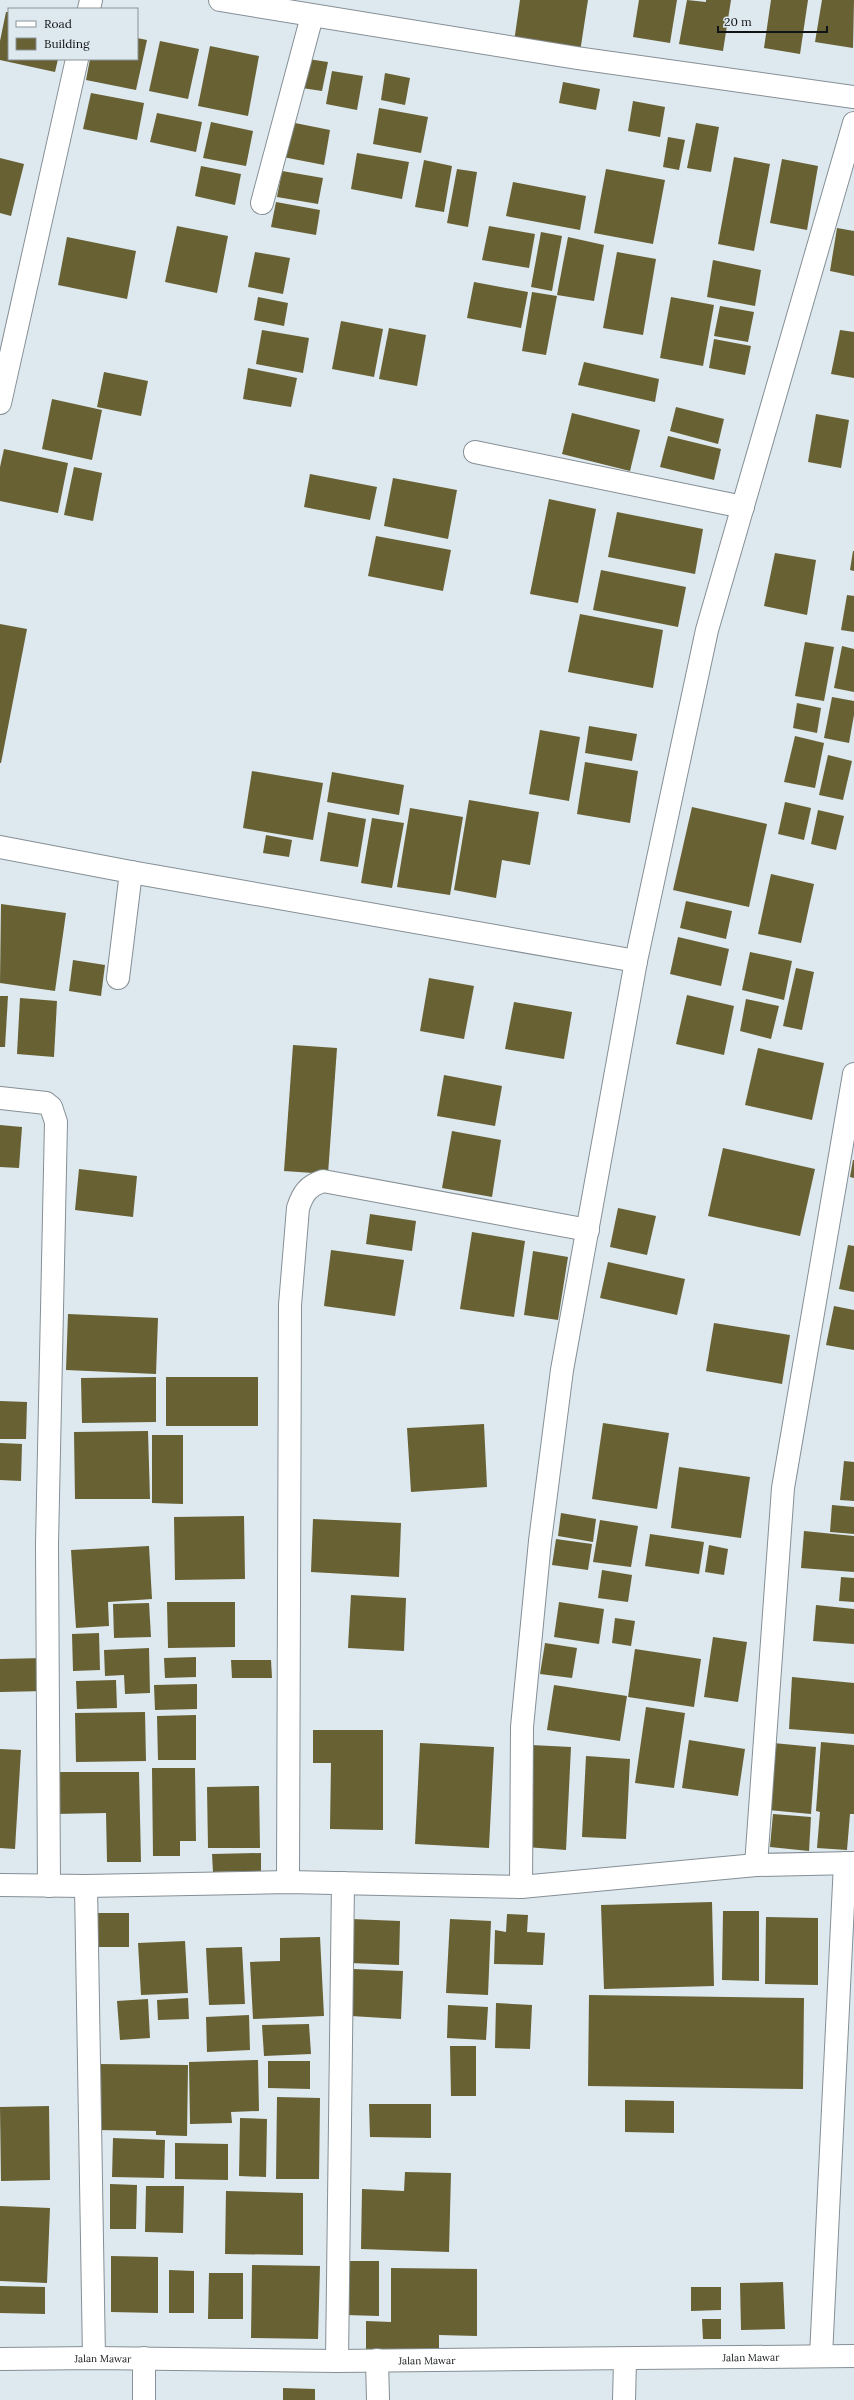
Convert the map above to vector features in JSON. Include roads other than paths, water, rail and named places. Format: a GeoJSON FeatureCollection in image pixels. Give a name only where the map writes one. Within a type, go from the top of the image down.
{"type":"FeatureCollection","features":[{"type":"Feature","properties":{"kind":"street"},"geometry":{"type":"LineString","coordinates":[[220,0],[577,58],[854,97]]}},
{"type":"Feature","properties":{"kind":"street"},"geometry":{"type":"LineString","coordinates":[[262,203],[312,16]]}},
{"type":"Feature","properties":{"kind":"street"},"geometry":{"type":"LineString","coordinates":[[0,403],[77,60]]}},
{"type":"Feature","properties":{"kind":"street"},"geometry":{"type":"LineString","coordinates":[[521,1887],[522,1727],[540,1541],[562,1370],[636,961],[707,630],[854,123]]}},
{"type":"Feature","properties":{"kind":"street"},"geometry":{"type":"LineString","coordinates":[[476,452],[743,507]]}},
{"type":"Feature","properties":{"kind":"street"},"geometry":{"type":"LineString","coordinates":[[0,847],[131,872],[636,961]]}},
{"type":"Feature","properties":{"kind":"street"},"geometry":{"type":"LineString","coordinates":[[118,978],[131,872]]}},
{"type":"Feature","properties":{"kind":"street"},"geometry":{"type":"LineString","coordinates":[[756,1865],[783,1488],[854,1074]]}},
{"type":"Feature","properties":{"kind":"street"},"geometry":{"type":"LineString","coordinates":[[0,1098],[46,1103],[51,1107],[56,1122],[47,1544],[49,1886]]}},
{"type":"Feature","properties":{"kind":"street"},"geometry":{"type":"LineString","coordinates":[[288,1882],[290,1305],[298,1208],[303,1194],[306,1189],[323,1181],[588,1230]]}},
{"type":"Feature","properties":{"kind":"street"},"geometry":{"type":"LineString","coordinates":[[0,1885],[86,1886],[288,1882],[521,1887],[756,1865],[849,1863],[821,2356]]}},
{"type":"Feature","properties":{"kind":"street"},"geometry":{"type":"LineString","coordinates":[[337,2361],[343,1883]]}},
{"type":"Feature","properties":{"kind":"street"},"geometry":{"type":"LineString","coordinates":[[86,1886],[94,2358]]}},
{"type":"Feature","properties":{"kind":"street","name":"Jalan Mawar"},"geometry":{"type":"LineString","coordinates":[[0,2359],[144,2358],[337,2361],[625,2360],[854,2356]]}},
{"type":"Feature","properties":{"kind":"street"},"geometry":{"type":"LineString","coordinates":[[144,2358],[144,2400]]}},
{"type":"Feature","properties":{"kind":"street"},"geometry":{"type":"LineString","coordinates":[[377,2360],[378,2400]]}},
{"type":"Feature","properties":{"kind":"street"},"geometry":{"type":"LineString","coordinates":[[624,2400],[625,2360]]}}]}
